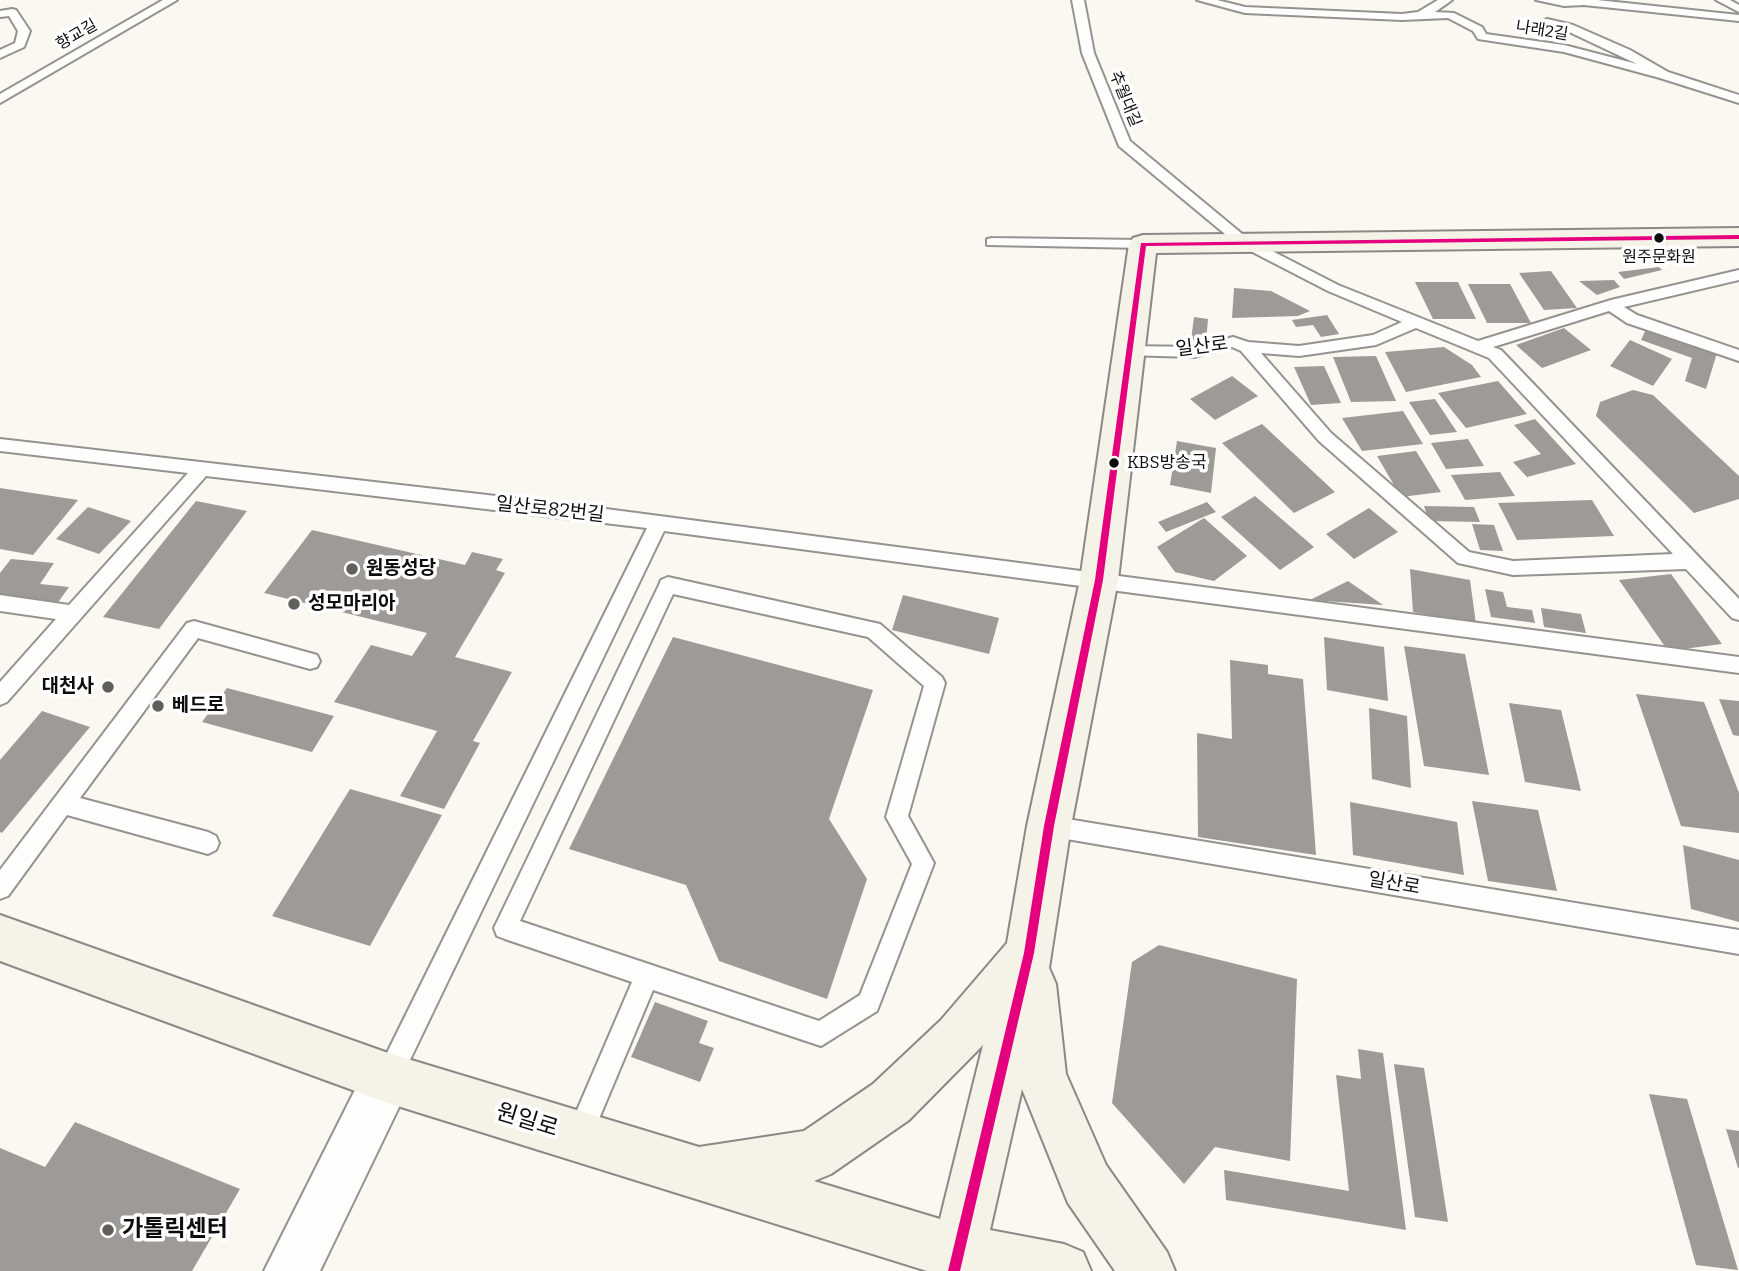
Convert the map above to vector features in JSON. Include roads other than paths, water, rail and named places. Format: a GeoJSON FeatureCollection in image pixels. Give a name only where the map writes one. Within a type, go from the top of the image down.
{"type":"FeatureCollection","features":[{"type":"Feature","properties":{"kind":"street"},"geometry":{"type":"LineString","coordinates":[[949,1265],[1029,953],[1049,826],[1099,580],[1143,243],[1739,237]]}},
{"type":"Feature","properties":{"kind":"street","name":"원일로"},"geometry":{"type":"LineString","coordinates":[[0,938],[388,1078],[690,1172],[949,1265],[1064,1271]]}},
{"type":"Feature","properties":{"kind":"street"},"geometry":{"type":"LineString","coordinates":[[690,1172],[813,1156],[891,1102],[958,1037],[1029,953]]}},
{"type":"Feature","properties":{"kind":"street"},"geometry":{"type":"LineString","coordinates":[[1029,953],[1041,1075],[1087,1184],[1148,1271]]}},
{"type":"Feature","properties":{"kind":"street"},"geometry":{"type":"LineString","coordinates":[[292,1271],[388,1078]]}},
{"type":"Feature","properties":{"kind":"lane","name":"향교길"},"geometry":{"type":"LineString","coordinates":[[0,99],[170,0]]}},
{"type":"Feature","properties":{"kind":"lane","name":"추월대길"},"geometry":{"type":"LineString","coordinates":[[1078,0],[1088,53],[1124,143],[1242,241]]}},
{"type":"Feature","properties":{"kind":"lane","name":"나래2길"},"geometry":{"type":"LineString","coordinates":[[1203,0],[1245,10],[1402,17],[1450,15],[1478,29],[1482,37],[1564,50],[1664,75],[1739,99]]}},
{"type":"Feature","properties":{"kind":"lane"},"geometry":{"type":"LineString","coordinates":[[1421,15],[1446,0]]}},
{"type":"Feature","properties":{"kind":"lane"},"geometry":{"type":"LineString","coordinates":[[1542,0],[1739,18]]}},
{"type":"Feature","properties":{"kind":"lane"},"geometry":{"type":"LineString","coordinates":[[1722,0],[1739,9]]}},
{"type":"Feature","properties":{"kind":"lane"},"geometry":{"type":"LineString","coordinates":[[0,14],[12,12],[24,31],[20,45],[0,54]]}},
{"type":"Feature","properties":{"kind":"lane","name":"나래2길"},"geometry":{"type":"LineString","coordinates":[[1547,22],[1569,27],[1626,53],[1664,75]]}},
{"type":"Feature","properties":{"kind":"lane"},"geometry":{"type":"LineString","coordinates":[[1242,241],[1333,288],[1495,354],[1739,612]]}},
{"type":"Feature","properties":{"kind":"lane"},"geometry":{"type":"LineString","coordinates":[[992,242],[1143,243]]}},
{"type":"Feature","properties":{"kind":"lane"},"geometry":{"type":"LineString","coordinates":[[1477,347],[1611,305],[1739,275]]}},
{"type":"Feature","properties":{"kind":"lane"},"geometry":{"type":"LineString","coordinates":[[1611,305],[1632,319],[1739,356]]}},
{"type":"Feature","properties":{"kind":"lane"},"geometry":{"type":"LineString","coordinates":[[1247,347],[1299,351],[1376,340],[1415,322]]}},
{"type":"Feature","properties":{"kind":"lane","name":"일산로"},"geometry":{"type":"LineString","coordinates":[[1129,351],[1194,352],[1233,342],[1247,347],[1325,437],[1464,558],[1513,568],[1690,561]]}},
{"type":"Feature","properties":{"kind":"lane","name":"일산로82번길"},"geometry":{"type":"LineString","coordinates":[[0,445],[1099,580]]}},
{"type":"Feature","properties":{"kind":"lane"},"geometry":{"type":"LineString","coordinates":[[0,696],[201,470]]}},
{"type":"Feature","properties":{"kind":"lane"},"geometry":{"type":"LineString","coordinates":[[388,1078],[659,524]]}},
{"type":"Feature","properties":{"kind":"lane"},"geometry":{"type":"LineString","coordinates":[[1099,580],[1739,665]]}},
{"type":"Feature","properties":{"kind":"lane"},"geometry":{"type":"LineString","coordinates":[[668,584],[873,630],[935,683],[897,817],[923,863],[869,1003],[821,1034],[648,974],[505,928],[668,584]]}},
{"type":"Feature","properties":{"kind":"lane"},"geometry":{"type":"LineString","coordinates":[[0,603],[73,614]]}},
{"type":"Feature","properties":{"kind":"lane"},"geometry":{"type":"LineString","coordinates":[[0,888],[194,629],[310,662]]}},
{"type":"Feature","properties":{"kind":"lane"},"geometry":{"type":"LineString","coordinates":[[63,804],[208,843]]}},
{"type":"Feature","properties":{"kind":"lane","name":"일산로"},"geometry":{"type":"LineString","coordinates":[[1049,826],[1739,942]]}},
{"type":"Feature","properties":{"kind":"lane"},"geometry":{"type":"LineString","coordinates":[[578,1137],[648,974]]}},
{"type":"Feature","properties":{"kind":"place","name":"원주문화원"},"geometry":{"type":"Point","coordinates":[1659,238]}},
{"type":"Feature","properties":{"kind":"place","name":"KBS방송국"},"geometry":{"type":"Point","coordinates":[1114,463]}},
{"type":"Feature","properties":{"kind":"place","name":"원동성당"},"geometry":{"type":"Point","coordinates":[352,569]}},
{"type":"Feature","properties":{"kind":"place","name":"성모마리아"},"geometry":{"type":"Point","coordinates":[294,604]}},
{"type":"Feature","properties":{"kind":"place","name":"대천사"},"geometry":{"type":"Point","coordinates":[108,687]}},
{"type":"Feature","properties":{"kind":"place","name":"베드로"},"geometry":{"type":"Point","coordinates":[158,706]}},
{"type":"Feature","properties":{"kind":"place","name":"가톨릭센터"},"geometry":{"type":"Point","coordinates":[108,1230]}}]}
